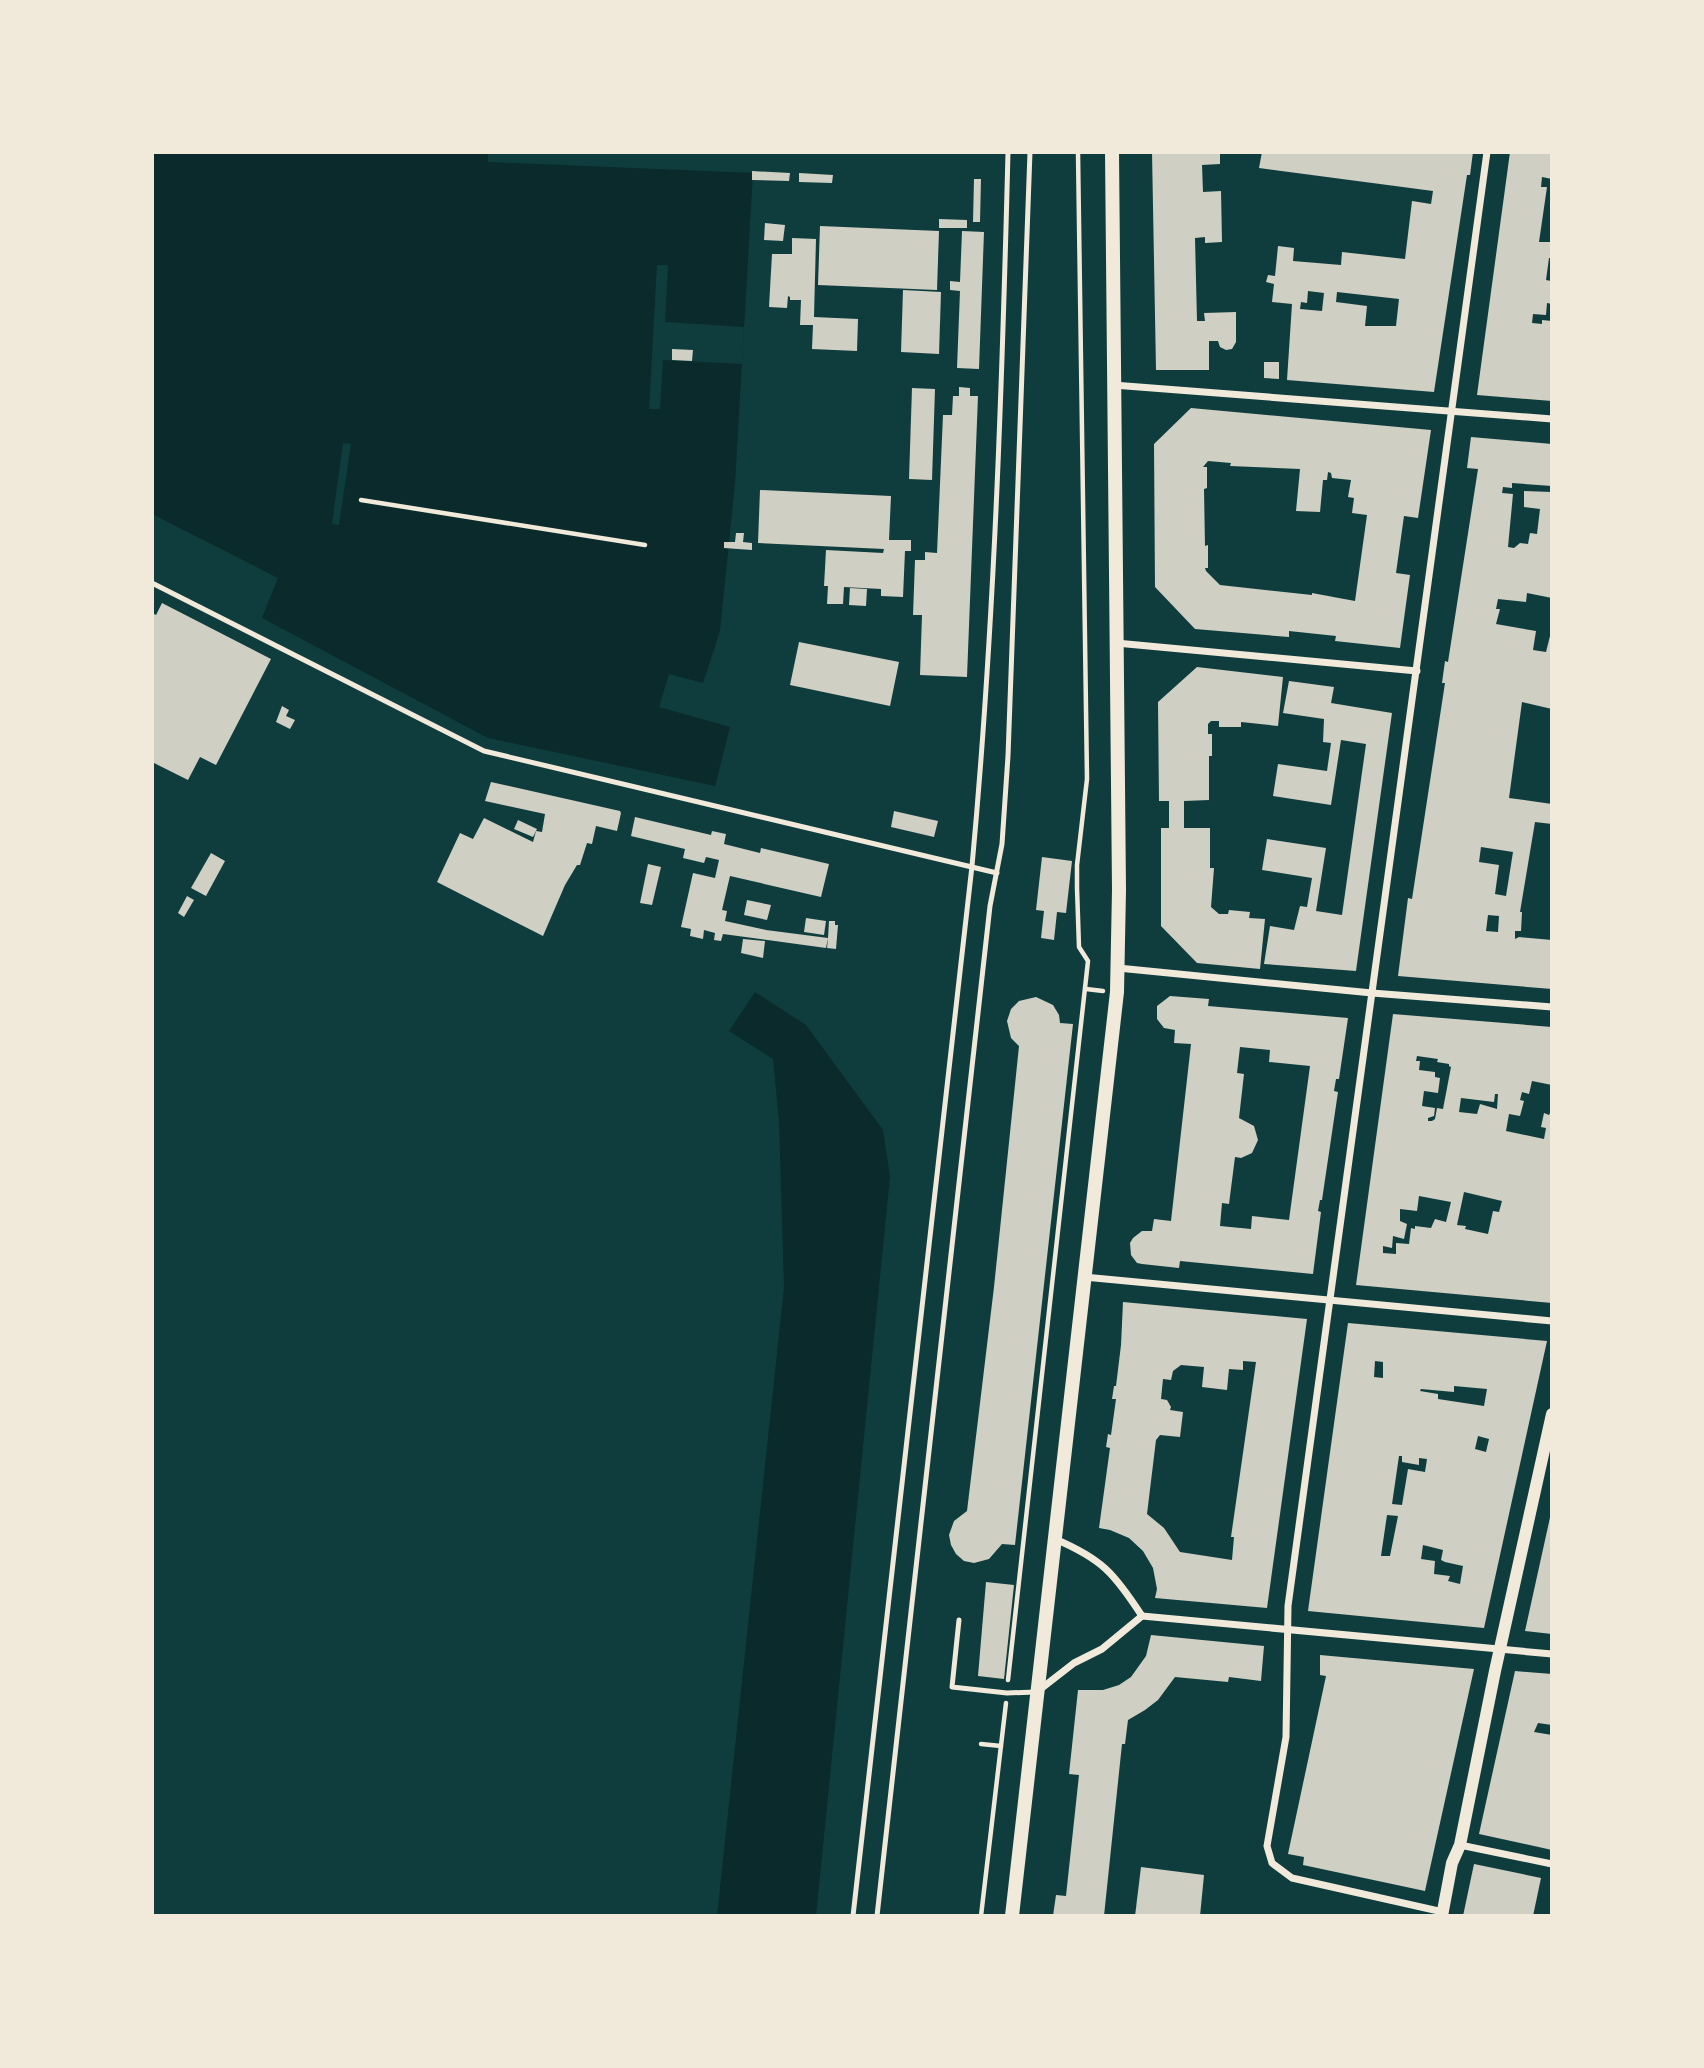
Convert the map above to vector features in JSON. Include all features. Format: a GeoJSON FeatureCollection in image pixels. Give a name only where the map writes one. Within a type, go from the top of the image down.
{"type":"FeatureCollection","features":[{"type":"Feature","properties":{"kind":"main road"},"geometry":{"type":"LineString","coordinates":[[1012,1916],[1117,992],[1112,152]]}},
{"type":"Feature","properties":{"kind":"street"},"geometry":{"type":"LineString","coordinates":[[1487,152],[1286,1629],[1286,1737],[1267,1846],[1269,1857],[1281,1872],[1300,1880],[1442,1914],[1452,1863],[1460,1845],[1552,1414]]}},
{"type":"Feature","properties":{"kind":"street"},"geometry":{"type":"LineString","coordinates":[[1113,385],[1552,419]]}},
{"type":"Feature","properties":{"kind":"street"},"geometry":{"type":"LineString","coordinates":[[1115,643],[1417,671]]}},
{"type":"Feature","properties":{"kind":"street"},"geometry":{"type":"LineString","coordinates":[[1118,968],[1552,1007]]}},
{"type":"Feature","properties":{"kind":"street"},"geometry":{"type":"LineString","coordinates":[[1084,1277],[1552,1321]]}},
{"type":"Feature","properties":{"kind":"street"},"geometry":{"type":"LineString","coordinates":[[1055,1539],[1095,1558],[1121,1584],[1142,1616]]}},
{"type":"Feature","properties":{"kind":"street"},"geometry":{"type":"LineString","coordinates":[[1037,1692],[1074,1663],[1102,1649],[1142,1616],[1552,1654]]}},
{"type":"Feature","properties":{"kind":"street"},"geometry":{"type":"LineString","coordinates":[[1460,1845],[1552,1864]]}},
{"type":"Feature","properties":{"kind":"lane"},"geometry":{"type":"LineString","coordinates":[[853,1916],[972,866],[982,753],[997,525],[1008,152]]}},
{"type":"Feature","properties":{"kind":"lane"},"geometry":{"type":"LineString","coordinates":[[877,1916],[990,906],[1002,844],[1008,756],[1030,152]]}},
{"type":"Feature","properties":{"kind":"lane"},"geometry":{"type":"LineString","coordinates":[[152,583],[484,751],[997,873]]}},
{"type":"Feature","properties":{"kind":"lane"},"geometry":{"type":"LineString","coordinates":[[959,1620],[952,1687],[1007,1693],[1037,1692]]}},
{"type":"Feature","properties":{"kind":"path"},"geometry":{"type":"LineString","coordinates":[[981,1916],[1088,961],[1079,947],[1077,888],[1077,865],[1087,779],[1077,152]]}},
{"type":"Feature","properties":{"kind":"path"},"geometry":{"type":"LineString","coordinates":[[360,500],[645,544]]}},
{"type":"Feature","properties":{"kind":"path"},"geometry":{"type":"LineString","coordinates":[[981,1744],[1000,1746]]}},
{"type":"Feature","properties":{"kind":"water"},"geometry":{"type":"Polygon","coordinates":[[[152,152],[488,152],[488,162],[753,173],[735,483],[720,631],[703,683],[669,674],[659,707],[730,727],[715,786],[488,738],[262,618],[278,578],[152,514],[152,152]]]}},
{"type":"Feature","properties":{"kind":"water"},"geometry":{"type":"Polygon","coordinates":[[[755,992],[806,1025],[883,1130],[890,1177],[816,1916],[717,1916],[784,1287],[779,1121],[773,1059],[729,1031],[755,992]]]}},
{"type":"Feature","properties":{"kind":"pier"},"geometry":{"type":"Polygon","coordinates":[[[657,265],[668,265],[665,322],[744,327],[742,364],[663,360],[660,409],[649,409],[657,265]]]}},
{"type":"Feature","properties":{"kind":"pier"},"geometry":{"type":"Polygon","coordinates":[[[343,443],[351,444],[339,525],[332,524],[343,443]]]}},
{"type":"Feature","properties":{"kind":"building"},"geometry":{"type":"Polygon","coordinates":[[[1152,152],[1220,152],[1220,164],[1202,165],[1203,192],[1221,191],[1222,242],[1205,243],[1205,237],[1195,238],[1197,321],[1205,321],[1204,313],[1236,312],[1236,342],[1232,349],[1226,350],[1220,347],[1218,341],[1209,341],[1209,370],[1156,370],[1152,152]]]}},
{"type":"Feature","properties":{"kind":"building"},"geometry":{"type":"Polygon","coordinates":[[[1262,152],[1473,152],[1470,175],[1467,175],[1434,392],[1287,380],[1292,304],[1272,302],[1274,284],[1266,282],[1268,275],[1275,276],[1278,246],[1294,248],[1293,261],[1341,265],[1342,252],[1405,259],[1412,201],[1431,204],[1433,191],[1259,168],[1262,152]],[[1308,291],[1307,303],[1301,302],[1300,309],[1322,311],[1324,293],[1308,291]],[[1337,292],[1336,302],[1367,306],[1365,326],[1396,326],[1399,299],[1337,292]]]}},
{"type":"Feature","properties":{"kind":"building"},"geometry":{"type":"Polygon","coordinates":[[[1510,152],[1552,152],[1552,179],[1542,177],[1541,187],[1547,187],[1539,242],[1552,242],[1552,258],[1549,258],[1546,280],[1551,281],[1552,304],[1547,303],[1546,315],[1533,314],[1532,323],[1552,321],[1552,401],[1477,395],[1510,152]]]}},
{"type":"Feature","properties":{"kind":"building"},"geometry":{"type":"Polygon","coordinates":[[[752,171],[790,173],[789,181],[752,180],[752,171]]]}},
{"type":"Feature","properties":{"kind":"building"},"geometry":{"type":"Polygon","coordinates":[[[799,173],[833,175],[832,183],[799,182],[799,173]]]}},
{"type":"Feature","properties":{"kind":"building"},"geometry":{"type":"Polygon","coordinates":[[[974,179],[981,179],[980,222],[973,222],[974,179]]]}},
{"type":"Feature","properties":{"kind":"building"},"geometry":{"type":"Polygon","coordinates":[[[939,219],[967,220],[967,228],[939,228],[939,219]]]}},
{"type":"Feature","properties":{"kind":"building"},"geometry":{"type":"Polygon","coordinates":[[[765,223],[785,225],[783,241],[764,240],[765,223]]]}},
{"type":"Feature","properties":{"kind":"building"},"geometry":{"type":"Polygon","coordinates":[[[820,226],[939,231],[937,290],[818,285],[820,226]]]}},
{"type":"Feature","properties":{"kind":"building"},"geometry":{"type":"Polygon","coordinates":[[[962,231],[984,232],[979,369],[957,368],[960,291],[950,290],[950,281],[960,282],[962,231]]]}},
{"type":"Feature","properties":{"kind":"building"},"geometry":{"type":"Polygon","coordinates":[[[792,238],[816,239],[814,317],[858,319],[857,351],[812,349],[813,325],[800,325],[801,300],[790,300],[788,296],[787,308],[769,307],[772,254],[792,254],[792,238]]]}},
{"type":"Feature","properties":{"kind":"building"},"geometry":{"type":"Polygon","coordinates":[[[903,290],[941,292],[939,354],[901,352],[903,290]]]}},
{"type":"Feature","properties":{"kind":"building"},"geometry":{"type":"Polygon","coordinates":[[[672,349],[693,350],[692,361],[672,360],[672,349]]]}},
{"type":"Feature","properties":{"kind":"building"},"geometry":{"type":"Polygon","coordinates":[[[1264,362],[1279,362],[1279,379],[1264,378],[1264,362]]]}},
{"type":"Feature","properties":{"kind":"building"},"geometry":{"type":"Polygon","coordinates":[[[959,387],[970,388],[970,396],[978,396],[967,677],[920,675],[922,615],[913,615],[915,560],[925,560],[925,552],[937,553],[943,415],[952,415],[953,396],[959,396],[959,387]]]}},
{"type":"Feature","properties":{"kind":"building"},"geometry":{"type":"Polygon","coordinates":[[[912,388],[935,389],[932,480],[909,479],[912,388]]]}},
{"type":"Feature","properties":{"kind":"building"},"geometry":{"type":"Polygon","coordinates":[[[1191,408],[1431,430],[1418,518],[1404,516],[1396,573],[1410,575],[1400,648],[1335,641],[1336,636],[1289,631],[1289,637],[1195,629],[1155,587],[1154,444],[1191,408]],[[1208,461],[1203,467],[1207,467],[1207,488],[1204,489],[1205,546],[1208,545],[1206,571],[1220,585],[1312,593],[1355,601],[1367,515],[1352,513],[1354,498],[1348,497],[1351,480],[1332,478],[1328,472],[1327,480],[1323,480],[1320,512],[1296,511],[1300,469],[1230,466],[1231,463],[1208,461]]]}},
{"type":"Feature","properties":{"kind":"building"},"geometry":{"type":"Polygon","coordinates":[[[1471,437],[1552,444],[1552,486],[1512,483],[1512,488],[1503,487],[1502,493],[1513,494],[1508,547],[1514,548],[1520,543],[1528,544],[1530,533],[1537,534],[1540,509],[1524,507],[1524,491],[1552,492],[1552,598],[1527,593],[1526,602],[1498,599],[1496,609],[1500,609],[1496,624],[1536,631],[1533,650],[1546,652],[1552,628],[1552,709],[1522,702],[1509,798],[1552,804],[1552,824],[1535,822],[1520,912],[1521,931],[1515,931],[1515,939],[1519,937],[1552,940],[1552,989],[1398,976],[1408,898],[1412,899],[1445,683],[1442,683],[1445,661],[1448,662],[1478,469],[1467,468],[1471,437]],[[1481,847],[1479,862],[1499,865],[1495,894],[1506,896],[1513,852],[1481,847]],[[1488,915],[1486,931],[1498,932],[1499,916],[1488,915]]]}},
{"type":"Feature","properties":{"kind":"building"},"geometry":{"type":"Polygon","coordinates":[[[760,490],[891,496],[889,540],[911,540],[911,551],[905,551],[903,597],[881,596],[881,589],[844,587],[843,604],[827,604],[828,586],[824,586],[826,550],[883,553],[884,549],[758,543],[760,490]]]}},
{"type":"Feature","properties":{"kind":"building"},"geometry":{"type":"Polygon","coordinates":[[[736,533],[744,533],[743,542],[752,543],[752,550],[724,548],[724,542],[735,542],[736,533]]]}},
{"type":"Feature","properties":{"kind":"building"},"geometry":{"type":"Polygon","coordinates":[[[850,588],[867,589],[866,606],[849,605],[850,588]]]}},
{"type":"Feature","properties":{"kind":"building"},"geometry":{"type":"Polygon","coordinates":[[[162,603],[271,659],[216,765],[200,757],[188,780],[152,762],[152,613],[156,615],[162,603]]]}},
{"type":"Feature","properties":{"kind":"building"},"geometry":{"type":"Polygon","coordinates":[[[799,642],[899,662],[890,706],[790,685],[799,642]]]}},
{"type":"Feature","properties":{"kind":"building"},"geometry":{"type":"Polygon","coordinates":[[[1197,667],[1283,677],[1278,726],[1241,722],[1241,727],[1219,727],[1219,721],[1211,721],[1208,724],[1208,734],[1212,734],[1209,800],[1184,801],[1184,828],[1210,828],[1210,868],[1214,868],[1211,907],[1219,914],[1228,914],[1229,910],[1250,912],[1249,918],[1265,919],[1260,969],[1197,963],[1161,926],[1161,828],[1169,828],[1169,801],[1159,801],[1158,702],[1197,667]]]}},
{"type":"Feature","properties":{"kind":"building"},"geometry":{"type":"Polygon","coordinates":[[[1289,681],[1334,687],[1331,703],[1392,713],[1356,971],[1264,964],[1270,926],[1294,930],[1300,906],[1307,907],[1312,878],[1262,870],[1267,839],[1326,848],[1316,911],[1342,915],[1366,744],[1341,740],[1331,805],[1273,796],[1278,764],[1327,771],[1331,743],[1323,742],[1324,719],[1283,713],[1289,681]]]}},
{"type":"Feature","properties":{"kind":"building"},"geometry":{"type":"Polygon","coordinates":[[[282,706],[289,710],[286,716],[295,720],[290,729],[276,722],[282,706]]]}},
{"type":"Feature","properties":{"kind":"building"},"geometry":{"type":"Polygon","coordinates":[[[491,782],[621,813],[617,831],[596,826],[592,844],[587,843],[580,865],[577,865],[565,885],[543,936],[437,882],[460,833],[473,839],[484,818],[533,842],[536,831],[542,832],[545,814],[485,801],[491,782]]]}},
{"type":"Feature","properties":{"kind":"building"},"geometry":{"type":"Polygon","coordinates":[[[894,811],[938,821],[934,837],[891,827],[894,811]]]}},
{"type":"Feature","properties":{"kind":"building"},"geometry":{"type":"Polygon","coordinates":[[[635,817],[711,835],[712,831],[726,834],[724,844],[760,853],[761,848],[829,864],[821,897],[730,876],[722,910],[727,911],[725,921],[766,930],[828,938],[826,948],[723,934],[721,941],[714,940],[715,933],[704,930],[703,939],[690,936],[691,929],[681,927],[693,873],[715,878],[719,860],[706,857],[704,863],[683,858],[685,849],[631,836],[635,817]]]}},
{"type":"Feature","properties":{"kind":"building"},"geometry":{"type":"Polygon","coordinates":[[[518,820],[537,829],[533,837],[514,829],[518,820]]]}},
{"type":"Feature","properties":{"kind":"building"},"geometry":{"type":"Polygon","coordinates":[[[211,853],[225,861],[206,896],[191,888],[211,853]]]}},
{"type":"Feature","properties":{"kind":"building"},"geometry":{"type":"Polygon","coordinates":[[[1042,857],[1072,861],[1066,913],[1057,912],[1054,940],[1041,938],[1044,911],[1036,910],[1042,857]]]}},
{"type":"Feature","properties":{"kind":"building"},"geometry":{"type":"Polygon","coordinates":[[[648,864],[661,867],[652,905],[640,903],[648,864]]]}},
{"type":"Feature","properties":{"kind":"building"},"geometry":{"type":"Polygon","coordinates":[[[187,896],[194,900],[184,917],[178,913],[187,896]]]}},
{"type":"Feature","properties":{"kind":"building"},"geometry":{"type":"Polygon","coordinates":[[[747,900],[771,905],[767,920],[744,915],[747,900]]]}},
{"type":"Feature","properties":{"kind":"building"},"geometry":{"type":"Polygon","coordinates":[[[806,918],[826,921],[824,935],[804,932],[806,918]]]}},
{"type":"Feature","properties":{"kind":"building"},"geometry":{"type":"Polygon","coordinates":[[[829,921],[835,921],[835,925],[838,925],[836,949],[827,948],[829,921]]]}},
{"type":"Feature","properties":{"kind":"building"},"geometry":{"type":"Polygon","coordinates":[[[743,939],[765,941],[763,958],[741,953],[743,939]]]}},
{"type":"Feature","properties":{"kind":"building"},"geometry":{"type":"Polygon","coordinates":[[[1170,996],[1209,999],[1208,1006],[1348,1018],[1339,1079],[1336,1079],[1334,1091],[1338,1092],[1322,1200],[1318,1211],[1321,1212],[1313,1274],[1180,1261],[1179,1268],[1137,1263],[1131,1255],[1130,1243],[1133,1238],[1142,1231],[1152,1231],[1154,1219],[1171,1221],[1191,1044],[1174,1043],[1175,1030],[1164,1028],[1157,1019],[1157,1006],[1170,996]],[[1240,1047],[1237,1073],[1244,1074],[1239,1118],[1254,1126],[1258,1140],[1252,1153],[1241,1158],[1235,1157],[1229,1204],[1222,1203],[1220,1226],[1251,1229],[1252,1216],[1289,1220],[1310,1066],[1269,1062],[1270,1050],[1240,1047]]]}},
{"type":"Feature","properties":{"kind":"building"},"geometry":{"type":"Polygon","coordinates":[[[1036,997],[1053,1005],[1060,1023],[1073,1024],[1015,1545],[1002,1544],[989,1559],[974,1563],[964,1561],[956,1554],[949,1535],[954,1521],[967,1511],[994,1287],[1019,1046],[1011,1038],[1007,1021],[1011,1009],[1019,1001],[1036,997]]]}},
{"type":"Feature","properties":{"kind":"building"},"geometry":{"type":"Polygon","coordinates":[[[1393,1014],[1552,1027],[1552,1085],[1532,1081],[1529,1094],[1522,1092],[1520,1100],[1524,1101],[1520,1116],[1509,1114],[1506,1131],[1544,1139],[1546,1128],[1541,1127],[1544,1113],[1549,1115],[1552,1109],[1552,1303],[1356,1285],[1393,1014]],[[1417,1056],[1416,1061],[1420,1061],[1419,1070],[1435,1072],[1435,1077],[1440,1078],[1438,1093],[1424,1091],[1422,1106],[1435,1108],[1434,1116],[1428,1118],[1428,1121],[1432,1121],[1435,1119],[1437,1108],[1443,1109],[1451,1067],[1449,1064],[1437,1062],[1438,1059],[1417,1056]],[[1495,1094],[1494,1102],[1461,1098],[1459,1112],[1477,1114],[1480,1104],[1497,1109],[1498,1094],[1495,1094]],[[1464,1192],[1457,1225],[1488,1234],[1493,1211],[1499,1212],[1502,1201],[1464,1192]],[[1419,1196],[1417,1211],[1400,1209],[1400,1221],[1407,1224],[1404,1239],[1393,1236],[1392,1248],[1383,1246],[1383,1253],[1396,1254],[1396,1243],[1409,1244],[1411,1228],[1415,1229],[1415,1226],[1431,1228],[1435,1219],[1446,1222],[1451,1202],[1419,1196]]]}},
{"type":"Feature","properties":{"kind":"building"},"geometry":{"type":"Polygon","coordinates":[[[1123,1302],[1307,1319],[1267,1608],[1155,1598],[1157,1589],[1153,1568],[1143,1551],[1129,1538],[1099,1528],[1110,1448],[1106,1447],[1108,1434],[1111,1435],[1116,1399],[1112,1399],[1121,1345],[1123,1302]],[[1243,1361],[1243,1370],[1229,1369],[1227,1390],[1202,1387],[1204,1367],[1181,1365],[1173,1371],[1171,1380],[1163,1379],[1161,1399],[1167,1400],[1170,1410],[1183,1412],[1180,1437],[1160,1435],[1156,1440],[1147,1514],[1164,1528],[1180,1552],[1232,1560],[1234,1537],[1231,1537],[1256,1362],[1243,1361]]]}},
{"type":"Feature","properties":{"kind":"building"},"geometry":{"type":"Polygon","coordinates":[[[1348,1323],[1547,1341],[1484,1628],[1308,1611],[1348,1323]],[[1375,1361],[1374,1377],[1383,1378],[1383,1362],[1375,1361]],[[1454,1386],[1454,1392],[1420,1391],[1438,1394],[1438,1399],[1484,1406],[1487,1389],[1454,1386]],[[1478,1436],[1475,1449],[1486,1452],[1489,1439],[1478,1436]],[[1399,1456],[1392,1504],[1402,1505],[1408,1469],[1425,1472],[1427,1459],[1419,1458],[1419,1465],[1402,1462],[1402,1456],[1399,1456]],[[1387,1515],[1381,1556],[1390,1556],[1398,1516],[1387,1515]],[[1423,1545],[1421,1559],[1435,1561],[1434,1574],[1450,1576],[1448,1581],[1460,1584],[1463,1566],[1441,1560],[1443,1550],[1423,1545]]]}},
{"type":"Feature","properties":{"kind":"building"},"geometry":{"type":"Polygon","coordinates":[[[1551,1513],[1552,1634],[1525,1631],[1551,1513]]]}},
{"type":"Feature","properties":{"kind":"building"},"geometry":{"type":"Polygon","coordinates":[[[986,1582],[1014,1585],[1004,1679],[978,1676],[986,1582]]]}},
{"type":"Feature","properties":{"kind":"building"},"geometry":{"type":"Polygon","coordinates":[[[1151,1635],[1264,1646],[1261,1681],[1229,1677],[1228,1682],[1175,1677],[1158,1700],[1128,1720],[1125,1744],[1122,1744],[1104,1916],[1053,1916],[1056,1895],[1066,1896],[1079,1775],[1069,1774],[1078,1690],[1103,1690],[1119,1685],[1131,1677],[1146,1656],[1151,1635]]]}},
{"type":"Feature","properties":{"kind":"building"},"geometry":{"type":"Polygon","coordinates":[[[1320,1655],[1474,1669],[1425,1891],[1303,1865],[1304,1857],[1288,1854],[1326,1676],[1320,1675],[1320,1655]]]}},
{"type":"Feature","properties":{"kind":"building"},"geometry":{"type":"Polygon","coordinates":[[[1515,1671],[1552,1674],[1552,1725],[1538,1723],[1534,1732],[1552,1735],[1552,1850],[1479,1834],[1515,1671]]]}},
{"type":"Feature","properties":{"kind":"building"},"geometry":{"type":"Polygon","coordinates":[[[1474,1864],[1541,1878],[1533,1916],[1463,1916],[1474,1864]]]}},
{"type":"Feature","properties":{"kind":"building"},"geometry":{"type":"Polygon","coordinates":[[[1141,1867],[1204,1875],[1200,1916],[1135,1916],[1141,1867]]]}}]}
